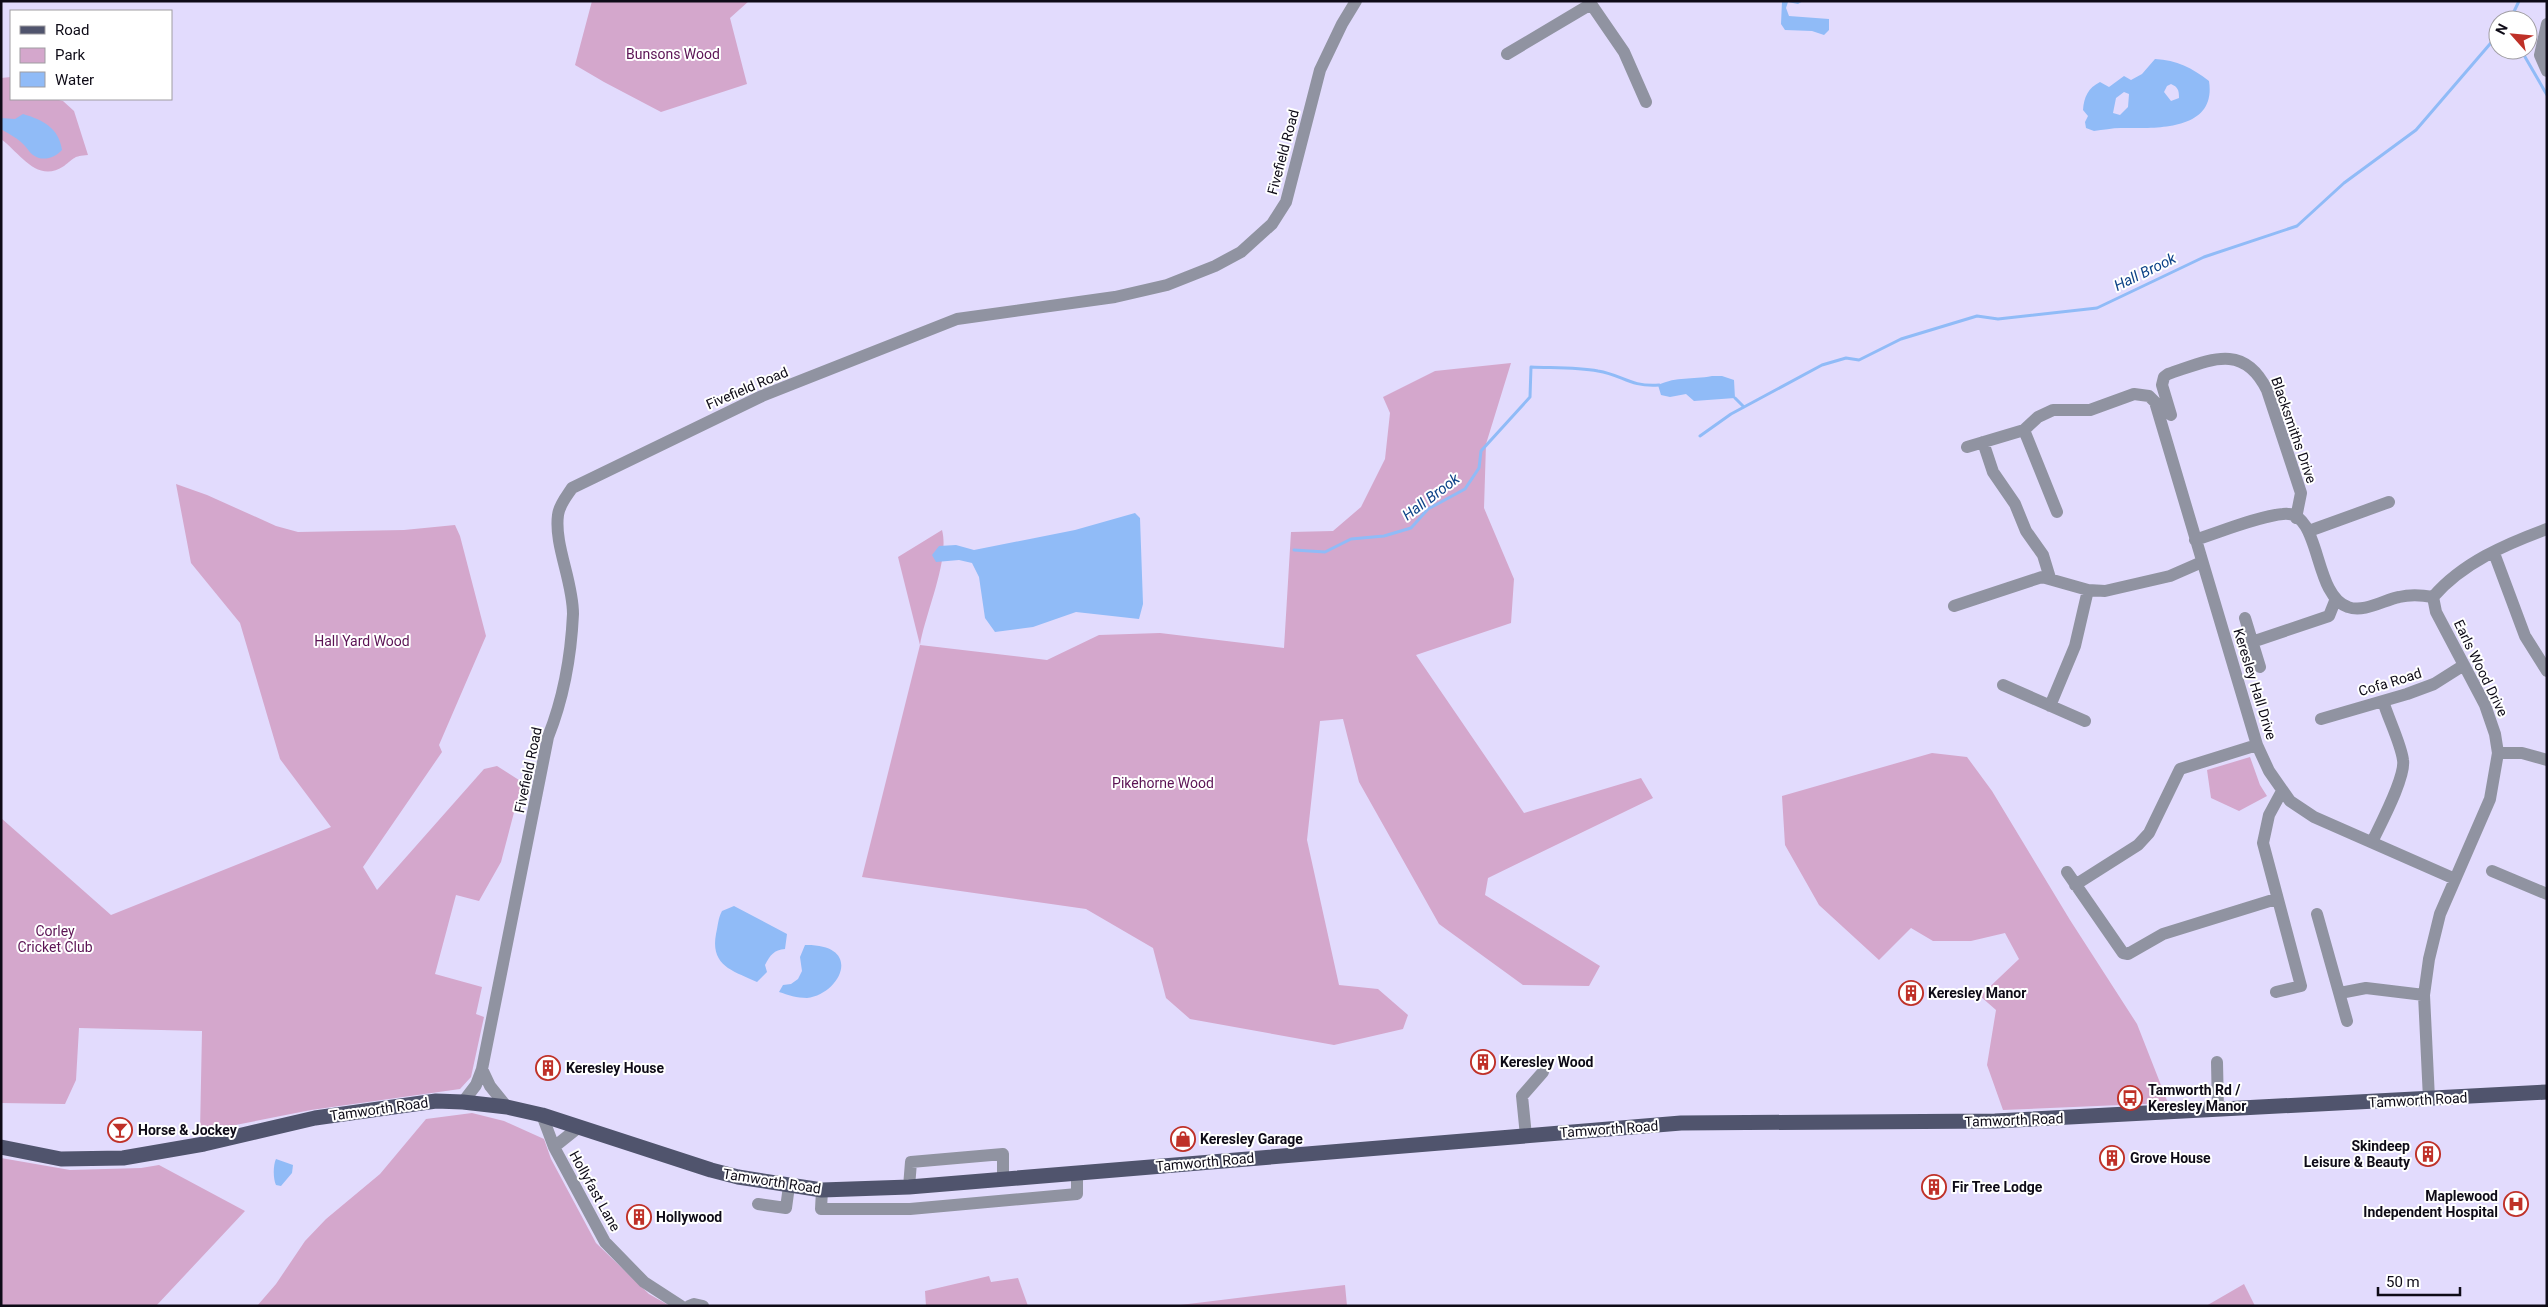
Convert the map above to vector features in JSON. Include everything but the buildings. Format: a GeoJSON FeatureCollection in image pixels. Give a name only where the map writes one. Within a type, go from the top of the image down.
{"type":"FeatureCollection","features":[{"type":"Feature","properties":{"kind":"main road","name":"Tamworth Road"},"geometry":{"type":"LineString","coordinates":[[1,1147],[61,1159],[123,1158],[204,1144],[316,1118],[436,1101],[463,1102],[507,1107],[542,1115],[711,1170],[789,1186],[822,1190],[909,1187],[1077,1174],[1681,1123],[1995,1122],[2547,1092]]}},
{"type":"Feature","properties":{"kind":"street","name":"Fivefield Road"},"geometry":{"type":"LineString","coordinates":[[463,1102],[476,1085],[482,1069],[548,738],[561,704],[570,663],[573,611],[570,585],[558,528],[558,514],[572,488],[762,396],[957,319],[1115,297],[1167,285],[1215,266],[1241,252],[1272,224],[1286,202],[1320,70],[1342,24],[1356,1]]}},
{"type":"Feature","properties":{"kind":"street"},"geometry":{"type":"LineString","coordinates":[[1507,54],[1590,3],[1624,52],[1646,102]]}},
{"type":"Feature","properties":{"kind":"street"},"geometry":{"type":"LineString","coordinates":[[2547,24],[2540,48],[2541,61],[2547,71]]}},
{"type":"Feature","properties":{"kind":"street","name":"Blacksmiths Drive"},"geometry":{"type":"LineString","coordinates":[[2171,414],[2162,385],[2164,376],[2213,359],[2228,357],[2240,360],[2250,367],[2261,377],[2268,390],[2300,493],[2296,518]]}},
{"type":"Feature","properties":{"kind":"street","name":"Keresley Hall Drive"},"geometry":{"type":"LineString","coordinates":[[2024,430],[2038,417],[2053,410],[2090,410],[2134,394],[2149,396],[2155,402],[2257,745],[2269,771],[2290,801],[2314,817],[2455,879]]}},
{"type":"Feature","properties":{"kind":"street"},"geometry":{"type":"LineString","coordinates":[[1967,447],[2024,430],[2057,512]]}},
{"type":"Feature","properties":{"kind":"street"},"geometry":{"type":"LineString","coordinates":[[1983,442],[1993,472],[2015,504],[2026,531],[2043,555],[2050,578]]}},
{"type":"Feature","properties":{"kind":"street"},"geometry":{"type":"LineString","coordinates":[[2309,531],[2389,502]]}},
{"type":"Feature","properties":{"kind":"street"},"geometry":{"type":"LineString","coordinates":[[2195,540],[2284,513],[2296,518],[2309,531],[2328,590],[2335,601],[2357,609],[2400,596],[2421,595],[2433,597],[2460,570],[2547,529]]}},
{"type":"Feature","properties":{"kind":"street"},"geometry":{"type":"LineString","coordinates":[[2494,553],[2525,636],[2547,671]]}},
{"type":"Feature","properties":{"kind":"street"},"geometry":{"type":"LineString","coordinates":[[1954,606],[2032,580],[2050,578],[2088,590],[2105,591],[2140,585],[2170,576],[2202,562]]}},
{"type":"Feature","properties":{"kind":"street"},"geometry":{"type":"LineString","coordinates":[[2050,706],[2075,646],[2088,590]]}},
{"type":"Feature","properties":{"kind":"street","name":"Earls Wood Drive"},"geometry":{"type":"LineString","coordinates":[[2429,1099],[2424,995],[2440,914],[2490,799],[2498,753],[2495,734],[2485,705],[2436,612],[2433,597]]}},
{"type":"Feature","properties":{"kind":"street"},"geometry":{"type":"LineString","coordinates":[[2252,642],[2330,616],[2335,601]]}},
{"type":"Feature","properties":{"kind":"street"},"geometry":{"type":"LineString","coordinates":[[2245,618],[2260,666]]}},
{"type":"Feature","properties":{"kind":"street","name":"Cofa Road"},"geometry":{"type":"LineString","coordinates":[[2321,719],[2383,702],[2434,684],[2464,665]]}},
{"type":"Feature","properties":{"kind":"street"},"geometry":{"type":"LineString","coordinates":[[2003,685],[2085,721]]}},
{"type":"Feature","properties":{"kind":"street"},"geometry":{"type":"LineString","coordinates":[[2372,842],[2400,778],[2403,765],[2401,752],[2383,702]]}},
{"type":"Feature","properties":{"kind":"street"},"geometry":{"type":"LineString","coordinates":[[2076,885],[2138,845],[2149,833],[2180,769],[2257,745]]}},
{"type":"Feature","properties":{"kind":"street"},"geometry":{"type":"LineString","coordinates":[[2498,753],[2531,754],[2547,760]]}},
{"type":"Feature","properties":{"kind":"street"},"geometry":{"type":"LineString","coordinates":[[2276,992],[2301,986],[2276,899],[2263,843],[2269,815],[2282,791]]}},
{"type":"Feature","properties":{"kind":"street"},"geometry":{"type":"LineString","coordinates":[[2492,871],[2547,894]]}},
{"type":"Feature","properties":{"kind":"street"},"geometry":{"type":"LineString","coordinates":[[2067,872],[2118,950],[2128,954],[2163,934],[2276,899]]}},
{"type":"Feature","properties":{"kind":"street"},"geometry":{"type":"LineString","coordinates":[[2317,914],[2347,1021]]}},
{"type":"Feature","properties":{"kind":"street"},"geometry":{"type":"LineString","coordinates":[[2340,993],[2366,988],[2424,995]]}},
{"type":"Feature","properties":{"kind":"street"},"geometry":{"type":"LineString","coordinates":[[2216,1062],[2218,1110]]}},
{"type":"Feature","properties":{"kind":"street"},"geometry":{"type":"LineString","coordinates":[[482,1069],[490,1086],[507,1107]]}},
{"type":"Feature","properties":{"kind":"street"},"geometry":{"type":"LineString","coordinates":[[1526,1136],[1522,1096],[1543,1072]]}},
{"type":"Feature","properties":{"kind":"street","name":"Hollyfast Lane"},"geometry":{"type":"LineString","coordinates":[[542,1115],[554,1147],[605,1242],[644,1282],[681,1306]]}},
{"type":"Feature","properties":{"kind":"street","name":"Hollyfast Lane"},"geometry":{"type":"LineString","coordinates":[[554,1147],[579,1127]]}},
{"type":"Feature","properties":{"kind":"street"},"geometry":{"type":"LineString","coordinates":[[909,1187],[911,1162],[1003,1154],[1003,1179]]}},
{"type":"Feature","properties":{"kind":"street"},"geometry":{"type":"LineString","coordinates":[[822,1190],[821,1209],[910,1209],[1077,1194],[1077,1174]]}},
{"type":"Feature","properties":{"kind":"street"},"geometry":{"type":"LineString","coordinates":[[758,1204],[792,1209],[789,1186]]}},
{"type":"Feature","properties":{"kind":"street"},"geometry":{"type":"LineString","coordinates":[[689,1306],[694,1304],[704,1306]]}},
{"type":"Feature","properties":{"kind":"green space","name":"Bunsons Wood"},"geometry":{"type":"Polygon","coordinates":[[[592,1],[749,1],[730,18],[747,84],[661,112],[604,82],[575,65],[592,1]]]}},
{"type":"Feature","properties":{"kind":"green space"},"geometry":{"type":"Polygon","coordinates":[[[10,77],[10,100],[63,101],[74,111],[88,155],[72,159],[54,171],[37,169],[22,158],[1,139],[1,78],[10,77]]]}},
{"type":"Feature","properties":{"kind":"green space","name":"Pikehorne Wood"},"geometry":{"type":"Polygon","coordinates":[[[1511,363],[1486,444],[1484,508],[1514,579],[1511,623],[1416,655],[1524,813],[1641,778],[1653,798],[1488,878],[1485,895],[1600,966],[1589,986],[1523,985],[1439,924],[1359,782],[1343,719],[1320,721],[1307,840],[1339,985],[1378,989],[1408,1015],[1403,1029],[1334,1045],[1190,1019],[1166,998],[1153,948],[1086,909],[862,877],[920,645],[1047,660],[1099,635],[1160,633],[1284,648],[1291,532],[1333,531],[1361,507],[1385,459],[1390,413],[1383,397],[1435,371],[1511,363]]]}},
{"type":"Feature","properties":{"kind":"green space"},"geometry":{"type":"Polygon","coordinates":[[[176,484],[207,495],[276,526],[298,532],[404,530],[455,525],[460,536],[486,636],[439,745],[442,752],[363,867],[377,890],[484,769],[497,766],[522,782],[501,862],[479,901],[456,895],[435,974],[482,987],[476,1014],[484,1017],[471,1077],[460,1089],[311,1110],[200,1132],[202,1031],[79,1028],[76,1080],[65,1104],[1,1103],[1,818],[111,915],[331,827],[280,759],[240,623],[191,563],[176,484]]]}},
{"type":"Feature","properties":{"kind":"green space"},"geometry":{"type":"Polygon","coordinates":[[[942,530],[944,542],[943,556],[920,645],[898,557],[942,530]]]}},
{"type":"Feature","properties":{"kind":"green space"},"geometry":{"type":"Polygon","coordinates":[[[1932,753],[1967,757],[1992,791],[2070,920],[2137,1024],[2168,1103],[2003,1110],[1987,1065],[1996,1010],[1980,996],[2019,959],[2005,933],[1971,941],[1933,941],[1911,928],[1879,960],[1819,905],[1785,845],[1782,796],[1932,753]]]}},
{"type":"Feature","properties":{"kind":"green space"},"geometry":{"type":"Polygon","coordinates":[[[2250,757],[2260,785],[2267,796],[2239,811],[2211,798],[2207,770],[2250,757]]]}},
{"type":"Feature","properties":{"kind":"green space"},"geometry":{"type":"Polygon","coordinates":[[[472,1113],[504,1121],[544,1139],[551,1159],[596,1243],[649,1294],[670,1306],[257,1306],[276,1284],[305,1241],[326,1219],[380,1174],[426,1119],[472,1113]]]}},
{"type":"Feature","properties":{"kind":"green space"},"geometry":{"type":"Polygon","coordinates":[[[1,1158],[70,1170],[141,1168],[159,1165],[245,1211],[156,1306],[1,1306],[1,1158]]]}},
{"type":"Feature","properties":{"kind":"green space"},"geometry":{"type":"Polygon","coordinates":[[[989,1276],[991,1282],[1018,1278],[1028,1306],[926,1306],[925,1291],[989,1276]]]}},
{"type":"Feature","properties":{"kind":"green space"},"geometry":{"type":"Polygon","coordinates":[[[2244,1284],[2255,1306],[2206,1306],[2244,1284]]]}},
{"type":"Feature","properties":{"kind":"green space"},"geometry":{"type":"Polygon","coordinates":[[[1345,1285],[1347,1306],[1172,1306],[1345,1285]]]}},
{"type":"Feature","properties":{"kind":"water"},"geometry":{"type":"Polygon","coordinates":[[[1782,1],[1803,1],[1798,4],[1788,2],[1786,8],[1789,16],[1829,19],[1829,30],[1824,35],[1812,31],[1785,30],[1781,24],[1782,1]]]}},
{"type":"Feature","properties":{"kind":"water"},"geometry":{"type":"Polygon","coordinates":[[[2155,59],[2177,63],[2209,81],[2209,98],[2203,110],[2193,118],[2180,124],[2165,127],[2118,128],[2094,131],[2086,128],[2085,122],[2088,116],[2083,110],[2087,93],[2092,87],[2100,82],[2109,87],[2124,76],[2131,80],[2142,74],[2155,59]],[[2171,84],[2167,86],[2164,92],[2171,101],[2179,98],[2179,93],[2178,89],[2171,84]],[[2124,92],[2116,98],[2113,113],[2120,115],[2128,107],[2129,94],[2124,92]]]}},
{"type":"Feature","properties":{"kind":"water"},"geometry":{"type":"Polygon","coordinates":[[[23,114],[49,126],[57,136],[62,150],[48,158],[37,157],[20,141],[1,129],[1,118],[15,119],[23,114]]]}},
{"type":"Feature","properties":{"kind":"water"},"geometry":{"type":"Polygon","coordinates":[[[1722,376],[1734,380],[1735,398],[1694,401],[1686,394],[1670,397],[1661,395],[1658,385],[1678,379],[1722,376]]]}},
{"type":"Feature","properties":{"kind":"water"},"geometry":{"type":"Polygon","coordinates":[[[1135,513],[1140,518],[1143,604],[1139,619],[1076,612],[1033,627],[995,632],[985,618],[979,577],[972,563],[959,560],[936,562],[932,555],[939,546],[956,545],[974,550],[1075,530],[1135,513]]]}},
{"type":"Feature","properties":{"kind":"water"},"geometry":{"type":"Polygon","coordinates":[[[734,906],[787,934],[785,949],[775,952],[771,956],[765,965],[767,972],[757,982],[725,966],[716,953],[716,934],[720,916],[722,911],[734,906]]]}},
{"type":"Feature","properties":{"kind":"water"},"geometry":{"type":"Polygon","coordinates":[[[805,945],[823,947],[835,952],[841,960],[841,970],[837,979],[819,995],[807,998],[779,992],[783,985],[791,984],[798,979],[802,971],[800,957],[805,945]]]}},
{"type":"Feature","properties":{"kind":"water"},"geometry":{"type":"Polygon","coordinates":[[[276,1159],[293,1165],[292,1173],[281,1186],[276,1185],[274,1179],[276,1159]]]}},
{"type":"Feature","properties":{"kind":"waterway","name":"Hall Brook"},"geometry":{"type":"LineString","coordinates":[[2515,10],[2519,1]]}},
{"type":"Feature","properties":{"kind":"waterway","name":"Hall Brook"},"geometry":{"type":"LineString","coordinates":[[1700,436],[1731,414],[1822,365],[1846,358],[1859,360],[1901,339],[1977,316],[1998,319],[2097,308],[2204,257],[2297,226],[2344,183],[2416,130],[2488,46]]}},
{"type":"Feature","properties":{"kind":"waterway"},"geometry":{"type":"LineString","coordinates":[[2527,60],[2547,95]]}},
{"type":"Feature","properties":{"kind":"waterway","name":"Hall Brook"},"geometry":{"type":"LineString","coordinates":[[1294,550],[1325,552],[1351,539],[1384,536],[1411,528],[1428,509],[1465,489],[1479,468],[1481,451],[1530,397],[1531,367],[1590,370],[1607,373],[1633,383],[1659,385]]}},
{"type":"Feature","properties":{"kind":"waterway","name":"Hall Brook"},"geometry":{"type":"LineString","coordinates":[[1735,398],[1744,407]]}},
{"type":"Feature","properties":{"kind":"place","name":"Keresley Manor"},"geometry":{"type":"Point","coordinates":[1911,993]}},
{"type":"Feature","properties":{"kind":"place","name":"Keresley Wood"},"geometry":{"type":"Point","coordinates":[1483,1062]}},
{"type":"Feature","properties":{"kind":"place","name":"Keresley House"},"geometry":{"type":"Point","coordinates":[548,1068]}},
{"type":"Feature","properties":{"kind":"place","name":"Tamworth Rd / Keresley Manor"},"geometry":{"type":"Point","coordinates":[2130,1098]}},
{"type":"Feature","properties":{"kind":"place","name":"Horse & Jockey"},"geometry":{"type":"Point","coordinates":[120,1130]}},
{"type":"Feature","properties":{"kind":"place","name":"Keresley Garage"},"geometry":{"type":"Point","coordinates":[1183,1139]}},
{"type":"Feature","properties":{"kind":"place","name":"Skindeep Leisure & Beauty"},"geometry":{"type":"Point","coordinates":[2428,1154]}},
{"type":"Feature","properties":{"kind":"place","name":"Grove House"},"geometry":{"type":"Point","coordinates":[2112,1158]}},
{"type":"Feature","properties":{"kind":"place","name":"Fir Tree Lodge"},"geometry":{"type":"Point","coordinates":[1934,1187]}},
{"type":"Feature","properties":{"kind":"place","name":"Maplewood Independent Hospital"},"geometry":{"type":"Point","coordinates":[2516,1204]}},
{"type":"Feature","properties":{"kind":"place","name":"Hollywood"},"geometry":{"type":"Point","coordinates":[639,1217]}},
{"type":"Feature","properties":{"kind":"park label","name":"Hall Yard Wood"},"geometry":{"type":"Point","coordinates":[362,641]}},
{"type":"Feature","properties":{"kind":"park label","name":"Corley Cricket Club"},"geometry":{"type":"Point","coordinates":[55,940]}}]}
